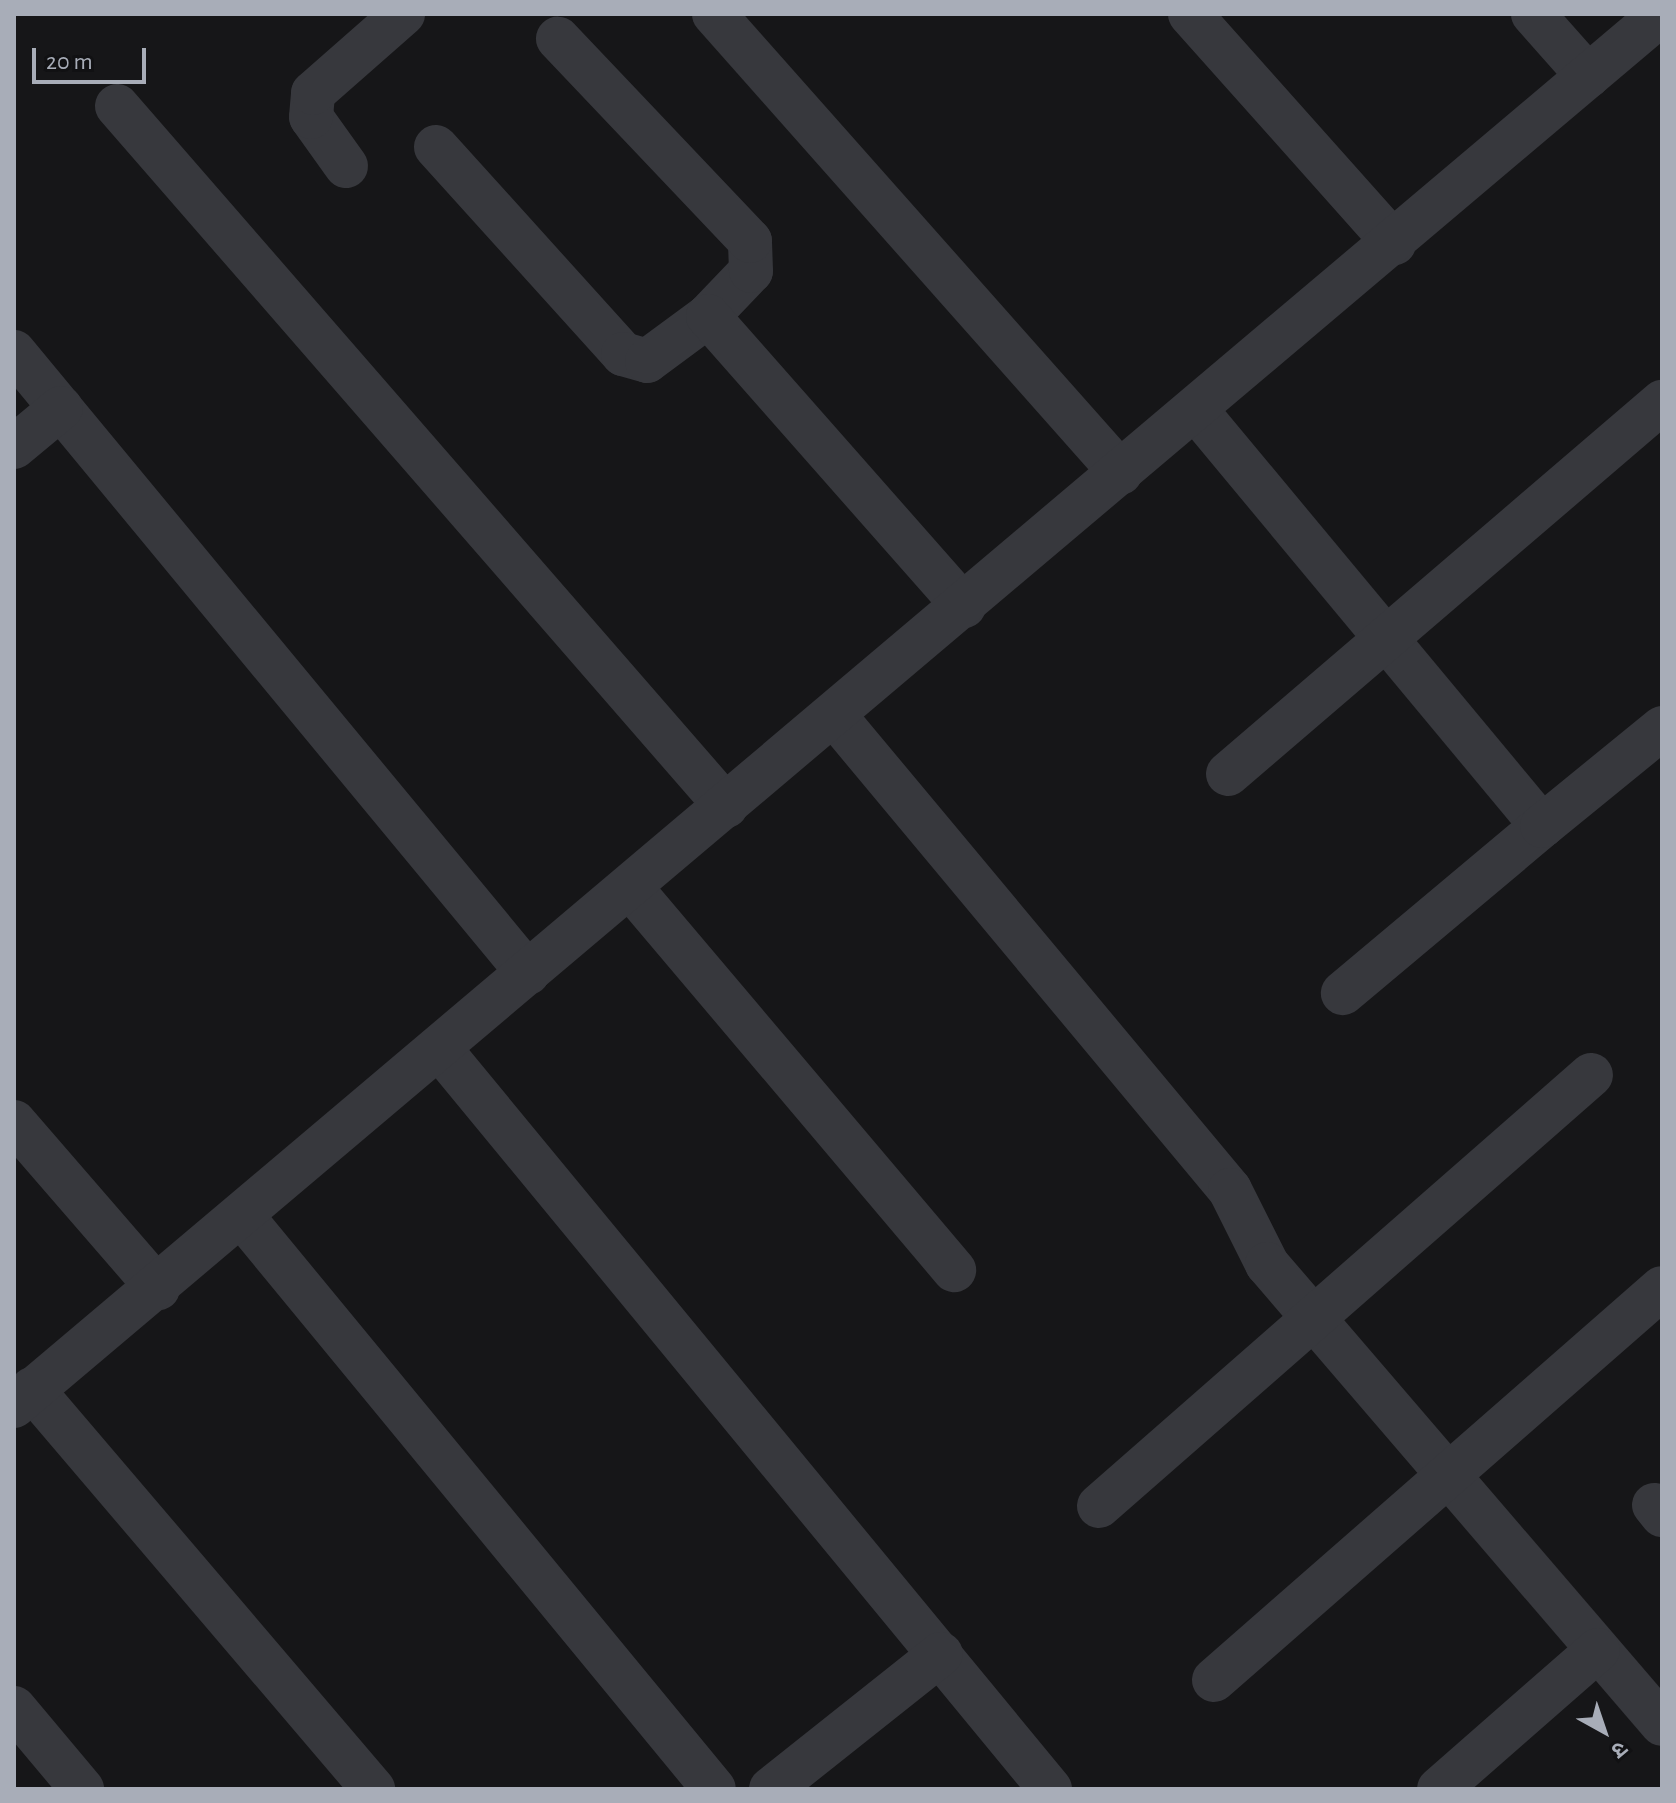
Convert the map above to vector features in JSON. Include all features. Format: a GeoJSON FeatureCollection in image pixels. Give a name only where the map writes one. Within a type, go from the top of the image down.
{"type":"FeatureCollection","features":[{"type":"Feature","properties":{"kind":"street"},"geometry":{"type":"LineString","coordinates":[[346,166],[311,117],[313,93],[403,14]]}},
{"type":"Feature","properties":{"kind":"street"},"geometry":{"type":"LineString","coordinates":[[1190,14],[1394,243]]}},
{"type":"Feature","properties":{"kind":"street"},"geometry":{"type":"LineString","coordinates":[[1533,14],[1588,76]]}},
{"type":"Feature","properties":{"kind":"street"},"geometry":{"type":"LineString","coordinates":[[373,1789],[23,1398],[158,1288],[1661,14]]}},
{"type":"Feature","properties":{"kind":"street"},"geometry":{"type":"LineString","coordinates":[[730,19],[1121,473]]}},
{"type":"Feature","properties":{"kind":"street"},"geometry":{"type":"LineString","coordinates":[[436,147],[623,354],[647,361],[708,316],[751,271],[750,241],[558,39]]}},
{"type":"Feature","properties":{"kind":"street"},"geometry":{"type":"LineString","coordinates":[[117,106],[726,806]]}},
{"type":"Feature","properties":{"kind":"street"},"geometry":{"type":"LineString","coordinates":[[708,316],[964,606]]}},
{"type":"Feature","properties":{"kind":"street"},"geometry":{"type":"LineString","coordinates":[[14,352],[528,973]]}},
{"type":"Feature","properties":{"kind":"street"},"geometry":{"type":"LineString","coordinates":[[1228,774],[1662,402]]}},
{"type":"Feature","properties":{"kind":"street"},"geometry":{"type":"LineString","coordinates":[[14,447],[61,408]]}},
{"type":"Feature","properties":{"kind":"street"},"geometry":{"type":"LineString","coordinates":[[1196,410],[1385,642],[1542,826]]}},
{"type":"Feature","properties":{"kind":"street"},"geometry":{"type":"LineString","coordinates":[[834,715],[1230,1190],[1254,1246],[1312,1317],[1662,1724]]}},
{"type":"Feature","properties":{"kind":"street"},"geometry":{"type":"LineString","coordinates":[[1343,993],[1662,728]]}},
{"type":"Feature","properties":{"kind":"street"},"geometry":{"type":"LineString","coordinates":[[630,887],[954,1270]]}},
{"type":"Feature","properties":{"kind":"street"},"geometry":{"type":"LineString","coordinates":[[440,1049],[1050,1789]]}},
{"type":"Feature","properties":{"kind":"street"},"geometry":{"type":"LineString","coordinates":[[1099,1506],[1591,1075]]}},
{"type":"Feature","properties":{"kind":"street"},"geometry":{"type":"LineString","coordinates":[[14,1122],[158,1288]]}},
{"type":"Feature","properties":{"kind":"street"},"geometry":{"type":"LineString","coordinates":[[242,1216],[714,1789]]}},
{"type":"Feature","properties":{"kind":"street"},"geometry":{"type":"LineString","coordinates":[[1214,1680],[1450,1478],[1662,1288]]}},
{"type":"Feature","properties":{"kind":"street"},"geometry":{"type":"LineString","coordinates":[[1439,1789],[1598,1650]]}},
{"type":"Feature","properties":{"kind":"street"},"geometry":{"type":"LineString","coordinates":[[771,1789],[941,1654]]}},
{"type":"Feature","properties":{"kind":"street"},"geometry":{"type":"LineString","coordinates":[[14,1708],[82,1789]]}}]}
